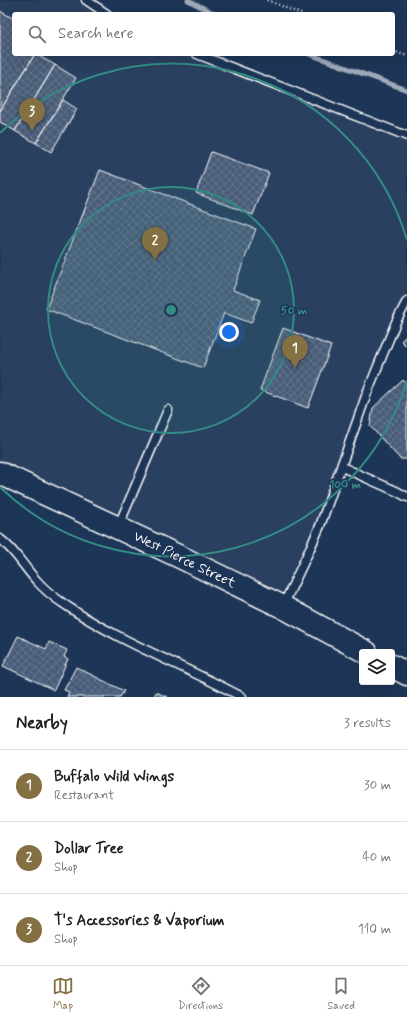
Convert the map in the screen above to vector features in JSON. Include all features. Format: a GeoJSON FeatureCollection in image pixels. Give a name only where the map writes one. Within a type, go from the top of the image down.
{"type":"FeatureCollection","features":[{"type":"Feature","properties":{"kind":"highway","name":"West Pierce Street"},"geometry":{"type":"LineString","coordinates":[[0,473],[118,527],[283,607],[360,649]]}},
{"type":"Feature","properties":{"kind":"highway"},"geometry":{"type":"LineString","coordinates":[[395,668],[407,674]]}},
{"type":"Feature","properties":{"kind":"lane"},"geometry":{"type":"LineString","coordinates":[[86,0],[104,12]]}},
{"type":"Feature","properties":{"kind":"lane"},"geometry":{"type":"LineString","coordinates":[[202,56],[407,136]]}},
{"type":"Feature","properties":{"kind":"lane"},"geometry":{"type":"LineString","coordinates":[[283,607],[320,526],[368,393],[396,322],[407,301]]}},
{"type":"Feature","properties":{"kind":"lane"},"geometry":{"type":"LineString","coordinates":[[118,527],[168,410]]}},
{"type":"Feature","properties":{"kind":"lane"},"geometry":{"type":"LineString","coordinates":[[342,467],[407,497]]}},
{"type":"Feature","properties":{"kind":"lane"},"geometry":{"type":"LineString","coordinates":[[0,540],[14,554],[37,582],[63,603],[88,620],[127,641],[242,697]]}},
{"type":"Feature","properties":{"kind":"path"},"geometry":{"type":"LineString","coordinates":[[267,0],[296,12]]}},
{"type":"Feature","properties":{"kind":"path"},"geometry":{"type":"LineString","coordinates":[[395,51],[407,56]]}},
{"type":"Feature","properties":{"kind":"shaded area"},"geometry":{"type":"Polygon","coordinates":[[[0,0],[83,0],[103,12],[12,12],[12,56],[202,56],[407,136],[407,289],[342,467],[283,607],[0,473],[0,0]]]}},
{"type":"Feature","properties":{"kind":"building"},"geometry":{"type":"Polygon","coordinates":[[[0,11],[12,18],[12,56],[34,56],[0,111],[0,11]]]}},
{"type":"Feature","properties":{"kind":"building"},"geometry":{"type":"Polygon","coordinates":[[[34,56],[39,56],[55,65],[15,131],[0,122],[0,111],[34,56]]]}},
{"type":"Feature","properties":{"kind":"building"},"geometry":{"type":"Polygon","coordinates":[[[55,65],[76,78],[36,143],[15,131],[55,65]]]}},
{"type":"Feature","properties":{"kind":"building"},"geometry":{"type":"Polygon","coordinates":[[[63,100],[77,109],[51,152],[36,143],[63,100]]]}},
{"type":"Feature","properties":{"kind":"building"},"geometry":{"type":"Polygon","coordinates":[[[211,152],[269,173],[253,215],[196,193],[211,152]]]}},
{"type":"Feature","properties":{"kind":"building"},"geometry":{"type":"Polygon","coordinates":[[[100,170],[256,229],[233,290],[260,300],[251,323],[224,313],[203,368],[46,309],[100,170]]]}},
{"type":"Feature","properties":{"kind":"building"},"geometry":{"type":"Polygon","coordinates":[[[283,328],[331,346],[308,408],[260,390],[283,328]]]}},
{"type":"Feature","properties":{"kind":"building"},"geometry":{"type":"Polygon","coordinates":[[[407,335],[407,347],[401,341],[407,335]]]}},
{"type":"Feature","properties":{"kind":"building"},"geometry":{"type":"Polygon","coordinates":[[[403,380],[407,385],[407,459],[400,459],[370,426],[373,408],[403,380]]]}},
{"type":"Feature","properties":{"kind":"building"},"geometry":{"type":"Polygon","coordinates":[[[18,636],[46,649],[49,642],[67,650],[64,657],[68,659],[54,690],[3,666],[18,636]]]}},
{"type":"Feature","properties":{"kind":"building"},"geometry":{"type":"Polygon","coordinates":[[[76,667],[124,691],[120,697],[67,697],[69,692],[64,690],[76,667]]]}},
{"type":"Feature","properties":{"kind":"building"},"geometry":{"type":"Polygon","coordinates":[[[156,692],[167,697],[154,697],[156,692]]]}},
{"type":"Feature","properties":{"kind":"waterway"},"geometry":{"type":"LineString","coordinates":[[188,0],[211,12]]}},
{"type":"Feature","properties":{"kind":"waterway"},"geometry":{"type":"LineString","coordinates":[[314,56],[407,90]]}},
{"type":"Feature","properties":{"kind":"place","name":"T's Accessories & Vaporium"},"geometry":{"type":"Point","coordinates":[32,131]}},
{"type":"Feature","properties":{"kind":"place","name":"Dollar Tree"},"geometry":{"type":"Point","coordinates":[155,260]}},
{"type":"Feature","properties":{"kind":"place","name":"Buffalo Wild Wings"},"geometry":{"type":"Point","coordinates":[295,368]}}]}
